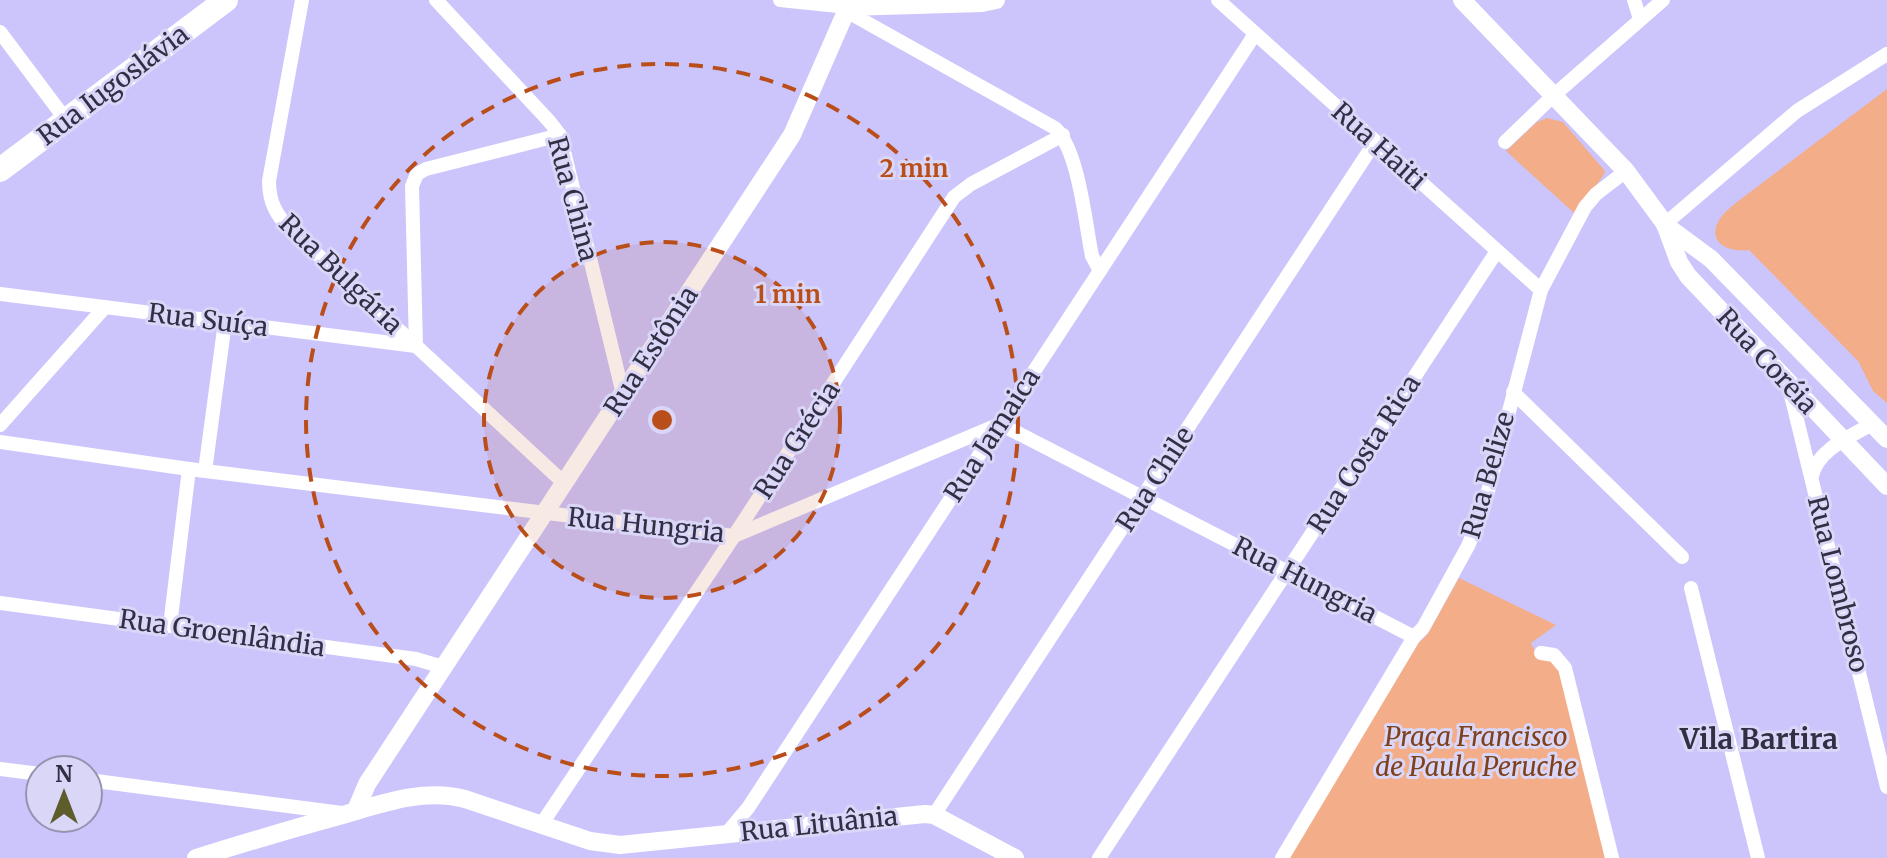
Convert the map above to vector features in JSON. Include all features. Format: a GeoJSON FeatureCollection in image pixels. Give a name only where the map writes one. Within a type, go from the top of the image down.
{"type":"FeatureCollection","features":[{"type":"Feature","properties":{"kind":"main road","name":"Rua Iugoslávia"},"geometry":{"type":"LineString","coordinates":[[0,170],[226,0]]}},
{"type":"Feature","properties":{"kind":"street","name":"Rua Bulgária"},"geometry":{"type":"LineString","coordinates":[[302,0],[269,181],[271,205],[291,230],[564,483]]}},
{"type":"Feature","properties":{"kind":"street","name":"Rua China"},"geometry":{"type":"LineString","coordinates":[[436,0],[560,135],[623,394]]}},
{"type":"Feature","properties":{"kind":"street"},"geometry":{"type":"LineString","coordinates":[[780,0],[847,9],[996,0]]}},
{"type":"Feature","properties":{"kind":"street","name":"Rua Haiti"},"geometry":{"type":"LineString","coordinates":[[1218,0],[1541,290]]}},
{"type":"Feature","properties":{"kind":"street","name":"Rua Coréia"},"geometry":{"type":"LineString","coordinates":[[1462,0],[1626,171],[1665,224],[1679,262],[1688,276],[1887,486]]}},
{"type":"Feature","properties":{"kind":"street"},"geometry":{"type":"LineString","coordinates":[[1634,0],[1640,19]]}},
{"type":"Feature","properties":{"kind":"street"},"geometry":{"type":"LineString","coordinates":[[1505,142],[1663,0]]}},
{"type":"Feature","properties":{"kind":"street"},"geometry":{"type":"LineString","coordinates":[[847,9],[1063,135],[1072,156],[1092,256],[1100,271]]}},
{"type":"Feature","properties":{"kind":"street","name":"Rua Estônia"},"geometry":{"type":"LineString","coordinates":[[351,812],[792,135],[847,9]]}},
{"type":"Feature","properties":{"kind":"street"},"geometry":{"type":"LineString","coordinates":[[0,32],[66,120]]}},
{"type":"Feature","properties":{"kind":"street","name":"Rua Jamaica"},"geometry":{"type":"LineString","coordinates":[[726,834],[748,808],[1255,34]]}},
{"type":"Feature","properties":{"kind":"street"},"geometry":{"type":"LineString","coordinates":[[1665,224],[1797,111],[1887,54]]}},
{"type":"Feature","properties":{"kind":"street"},"geometry":{"type":"LineString","coordinates":[[416,346],[414,178],[426,169],[560,135]]}},
{"type":"Feature","properties":{"kind":"street","name":"Rua Grécia"},"geometry":{"type":"LineString","coordinates":[[541,825],[734,536],[954,197],[971,184],[1063,135]]}},
{"type":"Feature","properties":{"kind":"street","name":"Rua Chile"},"geometry":{"type":"LineString","coordinates":[[934,815],[1375,142]]}},
{"type":"Feature","properties":{"kind":"street","name":"Rua Belize"},"geometry":{"type":"LineString","coordinates":[[1282,858],[1414,637],[1423,628],[1476,528],[1541,290],[1585,207],[1596,194],[1626,171]]}},
{"type":"Feature","properties":{"kind":"street","name":"Rua Coréia"},"geometry":{"type":"LineString","coordinates":[[1665,224],[1711,259],[1887,439]]}},
{"type":"Feature","properties":{"kind":"street","name":"Rua Costa Rica"},"geometry":{"type":"LineString","coordinates":[[1099,858],[1497,251]]}},
{"type":"Feature","properties":{"kind":"street","name":"Rua Suíça"},"geometry":{"type":"LineString","coordinates":[[0,294],[416,346]]}},
{"type":"Feature","properties":{"kind":"street"},"geometry":{"type":"LineString","coordinates":[[0,425],[105,307]]}},
{"type":"Feature","properties":{"kind":"street"},"geometry":{"type":"LineString","coordinates":[[205,471],[225,322]]}},
{"type":"Feature","properties":{"kind":"street","name":"Rua Lombroso"},"geometry":{"type":"LineString","coordinates":[[1788,383],[1887,787]]}},
{"type":"Feature","properties":{"kind":"street"},"geometry":{"type":"LineString","coordinates":[[1513,392],[1682,557]]}},
{"type":"Feature","properties":{"kind":"street","name":"Rua Hungria"},"geometry":{"type":"LineString","coordinates":[[0,442],[189,469],[734,536],[1000,424],[1414,637]]}},
{"type":"Feature","properties":{"kind":"street"},"geometry":{"type":"LineString","coordinates":[[1812,476],[1816,462],[1823,454],[1872,424]]}},
{"type":"Feature","properties":{"kind":"street"},"geometry":{"type":"LineString","coordinates":[[170,626],[189,469]]}},
{"type":"Feature","properties":{"kind":"street"},"geometry":{"type":"LineString","coordinates":[[1691,588],[1758,858]]}},
{"type":"Feature","properties":{"kind":"street","name":"Rua Groenlândia"},"geometry":{"type":"LineString","coordinates":[[0,603],[416,659],[443,667]]}},
{"type":"Feature","properties":{"kind":"street"},"geometry":{"type":"LineString","coordinates":[[1541,653],[1554,655],[1565,668],[1612,858]]}},
{"type":"Feature","properties":{"kind":"street"},"geometry":{"type":"LineString","coordinates":[[0,769],[24,772]]}},
{"type":"Feature","properties":{"kind":"street"},"geometry":{"type":"LineString","coordinates":[[104,782],[351,812]]}},
{"type":"Feature","properties":{"kind":"street","name":"Rua Lituânia"},"geometry":{"type":"LineString","coordinates":[[196,858],[414,796],[449,795],[601,844],[620,845],[913,814],[934,815],[1015,858]]}},
{"type":"Feature","properties":{"kind":"green space"},"geometry":{"type":"Polygon","coordinates":[[[1887,89],[1887,403],[1873,391],[1858,361],[1749,250],[1728,248],[1718,241],[1715,230],[1722,216],[1737,202],[1887,89]]]}},
{"type":"Feature","properties":{"kind":"green space"},"geometry":{"type":"Polygon","coordinates":[[[1547,118],[1563,122],[1605,171],[1574,213],[1506,151],[1537,122],[1547,118]]]}},
{"type":"Feature","properties":{"kind":"green space","name":"Praça Francisco de Paula Peruche"},"geometry":{"type":"Polygon","coordinates":[[[1459,578],[1556,625],[1531,643],[1536,653],[1562,663],[1612,858],[1288,858],[1417,644],[1427,635],[1459,578]]]}},
{"type":"Feature","properties":{"kind":"district","name":"Vila Bartira"},"geometry":{"type":"Point","coordinates":[1759,739]}}]}
